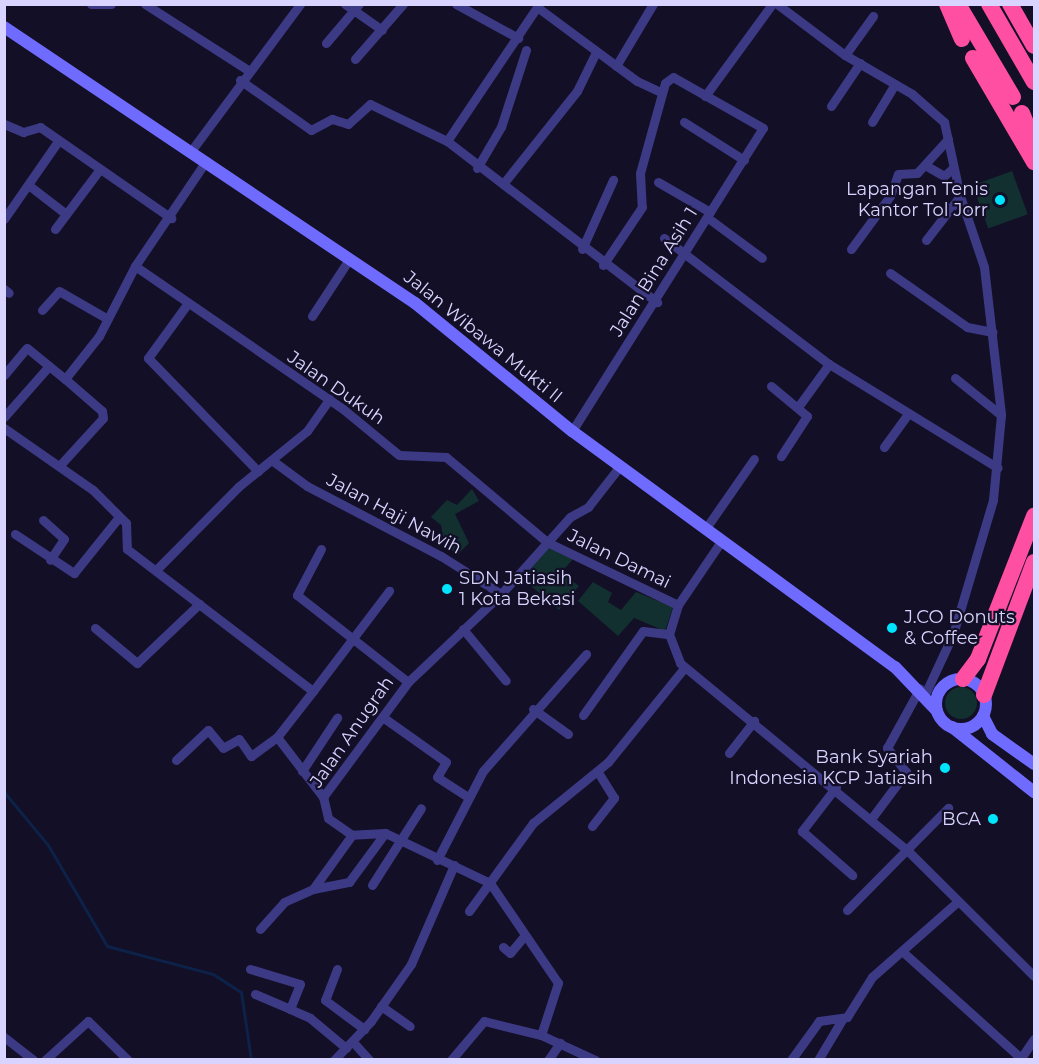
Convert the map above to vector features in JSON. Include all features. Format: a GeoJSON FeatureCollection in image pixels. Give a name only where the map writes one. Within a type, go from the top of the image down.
{"type":"FeatureCollection","features":[{"type":"Feature","properties":{"kind":"highway"},"geometry":{"type":"LineString","coordinates":[[946,4],[962,39]]}},
{"type":"Feature","properties":{"kind":"highway"},"geometry":{"type":"LineString","coordinates":[[958,4],[1013,97]]}},
{"type":"Feature","properties":{"kind":"highway"},"geometry":{"type":"LineString","coordinates":[[989,4],[1035,82]]}},
{"type":"Feature","properties":{"kind":"highway"},"geometry":{"type":"LineString","coordinates":[[1010,4],[1035,46]]}},
{"type":"Feature","properties":{"kind":"highway"},"geometry":{"type":"LineString","coordinates":[[973,58],[1035,162]]}},
{"type":"Feature","properties":{"kind":"highway"},"geometry":{"type":"LineString","coordinates":[[1022,113],[1035,142]]}},
{"type":"Feature","properties":{"kind":"highway"},"geometry":{"type":"LineString","coordinates":[[963,679],[978,659],[1035,516]]}},
{"type":"Feature","properties":{"kind":"highway"},"geometry":{"type":"LineString","coordinates":[[984,695],[1035,562]]}},
{"type":"Feature","properties":{"kind":"main road","name":"Jalan Wibawa Mukti II"},"geometry":{"type":"LineString","coordinates":[[4,27],[416,303],[572,431],[706,528],[922,691],[937,711]]}},
{"type":"Feature","properties":{"kind":"main road"},"geometry":{"type":"LineString","coordinates":[[922,691],[963,679],[984,695],[983,716],[992,734],[1035,764]]}},
{"type":"Feature","properties":{"kind":"main road"},"geometry":{"type":"LineString","coordinates":[[946,684],[937,711],[952,728],[1035,792]]}},
{"type":"Feature","properties":{"kind":"main road"},"geometry":{"type":"LineString","coordinates":[[952,728],[970,727],[983,716]]}},
{"type":"Feature","properties":{"kind":"street"},"geometry":{"type":"LineString","coordinates":[[91,4],[111,4]]}},
{"type":"Feature","properties":{"kind":"street"},"geometry":{"type":"LineString","coordinates":[[145,4],[248,70]]}},
{"type":"Feature","properties":{"kind":"street"},"geometry":{"type":"LineString","coordinates":[[191,151],[248,70],[300,4]]}},
{"type":"Feature","properties":{"kind":"street"},"geometry":{"type":"LineString","coordinates":[[345,4],[357,8],[382,30]]}},
{"type":"Feature","properties":{"kind":"street"},"geometry":{"type":"LineString","coordinates":[[355,59],[403,4]]}},
{"type":"Feature","properties":{"kind":"street"},"geometry":{"type":"LineString","coordinates":[[456,4],[518,38]]}},
{"type":"Feature","properties":{"kind":"street"},"geometry":{"type":"LineString","coordinates":[[616,66],[653,4]]}},
{"type":"Feature","properties":{"kind":"street"},"geometry":{"type":"LineString","coordinates":[[603,265],[642,207],[640,173],[661,92],[673,78],[705,96],[772,4]]}},
{"type":"Feature","properties":{"kind":"street"},"geometry":{"type":"LineString","coordinates":[[777,4],[845,55],[895,84],[939,116],[948,139],[960,196],[980,250],[993,332],[1001,415],[998,468],[966,597],[922,691],[887,748],[906,772],[871,819]]}},
{"type":"Feature","properties":{"kind":"street"},"geometry":{"type":"LineString","coordinates":[[447,141],[538,6],[616,66],[661,92]]}},
{"type":"Feature","properties":{"kind":"street"},"geometry":{"type":"LineString","coordinates":[[326,43],[357,8]]}},
{"type":"Feature","properties":{"kind":"street"},"geometry":{"type":"LineString","coordinates":[[845,55],[873,16]]}},
{"type":"Feature","properties":{"kind":"street"},"geometry":{"type":"LineString","coordinates":[[477,168],[501,127],[526,50]]}},
{"type":"Feature","properties":{"kind":"street"},"geometry":{"type":"LineString","coordinates":[[503,184],[577,91],[596,52]]}},
{"type":"Feature","properties":{"kind":"street"},"geometry":{"type":"LineString","coordinates":[[831,106],[860,63]]}},
{"type":"Feature","properties":{"kind":"street"},"geometry":{"type":"LineString","coordinates":[[240,81],[311,130],[332,119],[348,124],[370,104],[447,141],[477,168],[503,184],[582,249],[657,302]]}},
{"type":"Feature","properties":{"kind":"street"},"geometry":{"type":"LineString","coordinates":[[872,122],[895,84]]}},
{"type":"Feature","properties":{"kind":"street","name":"Jalan Bina Asih 1"},"geometry":{"type":"LineString","coordinates":[[572,431],[657,302],[763,128],[705,96]]}},
{"type":"Feature","properties":{"kind":"street"},"geometry":{"type":"LineString","coordinates":[[684,122],[744,160]]}},
{"type":"Feature","properties":{"kind":"street"},"geometry":{"type":"LineString","coordinates":[[4,124],[23,132],[40,127],[98,171],[171,218]]}},
{"type":"Feature","properties":{"kind":"street"},"geometry":{"type":"LineString","coordinates":[[850,249],[890,196],[898,174],[917,172],[948,139]]}},
{"type":"Feature","properties":{"kind":"street"},"geometry":{"type":"LineString","coordinates":[[4,219],[60,143]]}},
{"type":"Feature","properties":{"kind":"street"},"geometry":{"type":"LineString","coordinates":[[65,378],[106,318],[135,266],[171,218],[206,161]]}},
{"type":"Feature","properties":{"kind":"street"},"geometry":{"type":"LineString","coordinates":[[925,165],[944,176],[953,168]]}},
{"type":"Feature","properties":{"kind":"street"},"geometry":{"type":"LineString","coordinates":[[55,229],[98,171]]}},
{"type":"Feature","properties":{"kind":"street"},"geometry":{"type":"LineString","coordinates":[[582,249],[613,180]]}},
{"type":"Feature","properties":{"kind":"street"},"geometry":{"type":"LineString","coordinates":[[658,182],[709,215],[762,258]]}},
{"type":"Feature","properties":{"kind":"street"},"geometry":{"type":"LineString","coordinates":[[31,187],[66,214]]}},
{"type":"Feature","properties":{"kind":"street"},"geometry":{"type":"LineString","coordinates":[[926,240],[960,196]]}},
{"type":"Feature","properties":{"kind":"street"},"geometry":{"type":"LineString","coordinates":[[664,238],[829,364],[907,415],[998,468]]}},
{"type":"Feature","properties":{"kind":"street"},"geometry":{"type":"LineString","coordinates":[[312,316],[350,258]]}},
{"type":"Feature","properties":{"kind":"street","name":"Jalan Dukuh"},"geometry":{"type":"LineString","coordinates":[[135,266],[329,399],[399,455],[433,452],[446,457],[547,542]]}},
{"type":"Feature","properties":{"kind":"street"},"geometry":{"type":"LineString","coordinates":[[890,273],[967,327],[993,332]]}},
{"type":"Feature","properties":{"kind":"street"},"geometry":{"type":"LineString","coordinates":[[42,310],[58,291],[106,318]]}},
{"type":"Feature","properties":{"kind":"street"},"geometry":{"type":"LineString","coordinates":[[188,303],[148,358],[258,471]]}},
{"type":"Feature","properties":{"kind":"street"},"geometry":{"type":"LineString","coordinates":[[4,375],[27,348],[102,411],[103,418],[61,464]]}},
{"type":"Feature","properties":{"kind":"street"},"geometry":{"type":"LineString","coordinates":[[798,407],[829,364]]}},
{"type":"Feature","properties":{"kind":"street"},"geometry":{"type":"LineString","coordinates":[[4,417],[49,366]]}},
{"type":"Feature","properties":{"kind":"street"},"geometry":{"type":"LineString","coordinates":[[955,378],[1001,415]]}},
{"type":"Feature","properties":{"kind":"street"},"geometry":{"type":"LineString","coordinates":[[771,386],[807,416],[781,456]]}},
{"type":"Feature","properties":{"kind":"street"},"geometry":{"type":"LineString","coordinates":[[156,570],[258,471],[308,431],[329,399]]}},
{"type":"Feature","properties":{"kind":"street"},"geometry":{"type":"LineString","coordinates":[[884,447],[907,415]]}},
{"type":"Feature","properties":{"kind":"street"},"geometry":{"type":"LineString","coordinates":[[4,428],[38,455],[61,464],[119,517],[129,532],[127,549],[313,691]]}},
{"type":"Feature","properties":{"kind":"street"},"geometry":{"type":"LineString","coordinates":[[706,528],[754,459]]}},
{"type":"Feature","properties":{"kind":"street","name":"Jalan Haji Nawih"},"geometry":{"type":"LineString","coordinates":[[273,461],[307,486],[441,556],[501,594]]}},
{"type":"Feature","properties":{"kind":"street","name":"Jalan Anugrah"},"geometry":{"type":"LineString","coordinates":[[352,835],[328,818],[323,797],[384,718],[408,682],[501,594],[570,517],[588,507],[620,466]]}},
{"type":"Feature","properties":{"kind":"street"},"geometry":{"type":"LineString","coordinates":[[15,534],[50,560],[74,573],[119,517]]}},
{"type":"Feature","properties":{"kind":"street"},"geometry":{"type":"LineString","coordinates":[[43,520],[64,539],[50,560]]}},
{"type":"Feature","properties":{"kind":"street"},"geometry":{"type":"LineString","coordinates":[[722,540],[678,605],[669,634],[684,668],[836,787],[906,849],[957,902],[1035,976]]}},
{"type":"Feature","properties":{"kind":"street","name":"Jalan Damai"},"geometry":{"type":"LineString","coordinates":[[547,542],[678,605]]}},
{"type":"Feature","properties":{"kind":"street"},"geometry":{"type":"LineString","coordinates":[[321,549],[297,595],[408,682]]}},
{"type":"Feature","properties":{"kind":"street"},"geometry":{"type":"LineString","coordinates":[[176,760],[208,730],[223,748],[239,739],[251,756],[277,737],[355,641],[389,591]]}},
{"type":"Feature","properties":{"kind":"street"},"geometry":{"type":"LineString","coordinates":[[95,628],[137,663],[199,604]]}},
{"type":"Feature","properties":{"kind":"street"},"geometry":{"type":"LineString","coordinates":[[463,629],[506,681]]}},
{"type":"Feature","properties":{"kind":"street"},"geometry":{"type":"LineString","coordinates":[[584,715],[643,631],[669,634]]}},
{"type":"Feature","properties":{"kind":"street"},"geometry":{"type":"LineString","coordinates":[[437,860],[466,796],[533,709],[586,654]]}},
{"type":"Feature","properties":{"kind":"street"},"geometry":{"type":"LineString","coordinates":[[469,911],[533,823],[598,772],[684,668]]}},
{"type":"Feature","properties":{"kind":"street"},"geometry":{"type":"LineString","coordinates":[[533,709],[568,734]]}},
{"type":"Feature","properties":{"kind":"street"},"geometry":{"type":"LineString","coordinates":[[302,771],[337,718]]}},
{"type":"Feature","properties":{"kind":"street"},"geometry":{"type":"LineString","coordinates":[[384,718],[446,762],[437,777],[466,796]]}},
{"type":"Feature","properties":{"kind":"street"},"geometry":{"type":"LineString","coordinates":[[729,753],[753,721]]}},
{"type":"Feature","properties":{"kind":"street"},"geometry":{"type":"LineString","coordinates":[[277,737],[323,797]]}},
{"type":"Feature","properties":{"kind":"street"},"geometry":{"type":"LineString","coordinates":[[592,826],[614,798],[598,772]]}},
{"type":"Feature","properties":{"kind":"street"},"geometry":{"type":"LineString","coordinates":[[836,787],[802,831],[852,875]]}},
{"type":"Feature","properties":{"kind":"street"},"geometry":{"type":"LineString","coordinates":[[372,885],[421,808]]}},
{"type":"Feature","properties":{"kind":"street"},"geometry":{"type":"LineString","coordinates":[[847,910],[948,808]]}},
{"type":"Feature","properties":{"kind":"street"},"geometry":{"type":"LineString","coordinates":[[260,929],[284,902],[313,889],[350,882],[385,833]]}},
{"type":"Feature","properties":{"kind":"street"},"geometry":{"type":"LineString","coordinates":[[313,889],[352,835],[385,833],[437,860],[454,865],[490,883],[558,983],[541,1035]]}},
{"type":"Feature","properties":{"kind":"street"},"geometry":{"type":"LineString","coordinates":[[334,1059],[364,1029],[420,948],[454,865]]}},
{"type":"Feature","properties":{"kind":"street"},"geometry":{"type":"LineString","coordinates":[[818,1059],[872,977],[957,902]]}},
{"type":"Feature","properties":{"kind":"street"},"geometry":{"type":"LineString","coordinates":[[503,947],[510,953],[525,935]]}},
{"type":"Feature","properties":{"kind":"street"},"geometry":{"type":"LineString","coordinates":[[903,952],[1022,1059],[1035,1039]]}},
{"type":"Feature","properties":{"kind":"street"},"geometry":{"type":"LineString","coordinates":[[250,969],[310,987]]}},
{"type":"Feature","properties":{"kind":"street"},"geometry":{"type":"LineString","coordinates":[[337,969],[325,1000],[364,1029]]}},
{"type":"Feature","properties":{"kind":"street"},"geometry":{"type":"LineString","coordinates":[[290,1009],[300,984]]}},
{"type":"Feature","properties":{"kind":"street"},"geometry":{"type":"LineString","coordinates":[[255,994],[290,1009],[369,1059]]}},
{"type":"Feature","properties":{"kind":"street"},"geometry":{"type":"LineString","coordinates":[[381,1006],[410,1026]]}},
{"type":"Feature","properties":{"kind":"street"},"geometry":{"type":"LineString","coordinates":[[791,1059],[819,1021],[843,1018]]}},
{"type":"Feature","properties":{"kind":"street"},"geometry":{"type":"LineString","coordinates":[[45,1059],[88,1021],[128,1059]]}},
{"type":"Feature","properties":{"kind":"street"},"geometry":{"type":"LineString","coordinates":[[451,1059],[478,1023],[541,1035],[595,1059]]}},
{"type":"Feature","properties":{"kind":"street"},"geometry":{"type":"LineString","coordinates":[[4,1037],[31,1059]]}},
{"type":"Feature","properties":{"kind":"street"},"geometry":{"type":"LineString","coordinates":[[548,1059],[560,1043]]}},
{"type":"Feature","properties":{"kind":"green space","name":"Lapangan Tenis Kantor Tol Jorr"},"geometry":{"type":"Polygon","coordinates":[[[1012,171],[1028,214],[988,229],[973,185],[1012,171]]]}},
{"type":"Feature","properties":{"kind":"green space"},"geometry":{"type":"Polygon","coordinates":[[[472,489],[479,501],[455,514],[469,543],[457,555],[444,543],[441,525],[431,517],[447,500],[457,505],[472,489]]]}},
{"type":"Feature","properties":{"kind":"green space"},"geometry":{"type":"Polygon","coordinates":[[[548,545],[573,559],[561,573],[579,586],[559,610],[523,579],[548,545]]]}},
{"type":"Feature","properties":{"kind":"green space"},"geometry":{"type":"Polygon","coordinates":[[[593,582],[612,593],[608,602],[621,610],[636,592],[673,607],[665,631],[634,618],[618,636],[578,601],[593,582]]]}},
{"type":"Feature","properties":{"kind":"green space"},"geometry":{"type":"Polygon","coordinates":[[[961,687],[973,691],[977,703],[973,715],[961,719],[949,715],[945,703],[949,691],[961,687]]]}},
{"type":"Feature","properties":{"kind":"waterway"},"geometry":{"type":"LineString","coordinates":[[4,792],[48,845],[107,946],[213,974],[241,992],[251,1060]]}},
{"type":"Feature","properties":{"kind":"place","name":"Lapangan Tenis Kantor Tol Jorr"},"geometry":{"type":"Point","coordinates":[1000,200]}},
{"type":"Feature","properties":{"kind":"place","name":"SDN Jatiasih 1 Kota Bekasi"},"geometry":{"type":"Point","coordinates":[447,589]}},
{"type":"Feature","properties":{"kind":"place","name":"J.CO Donuts & Coffee"},"geometry":{"type":"Point","coordinates":[892,628]}},
{"type":"Feature","properties":{"kind":"place","name":"Bank Syariah Indonesia KCP Jatiasih"},"geometry":{"type":"Point","coordinates":[945,768]}},
{"type":"Feature","properties":{"kind":"place","name":"BCA"},"geometry":{"type":"Point","coordinates":[993,819]}}]}
